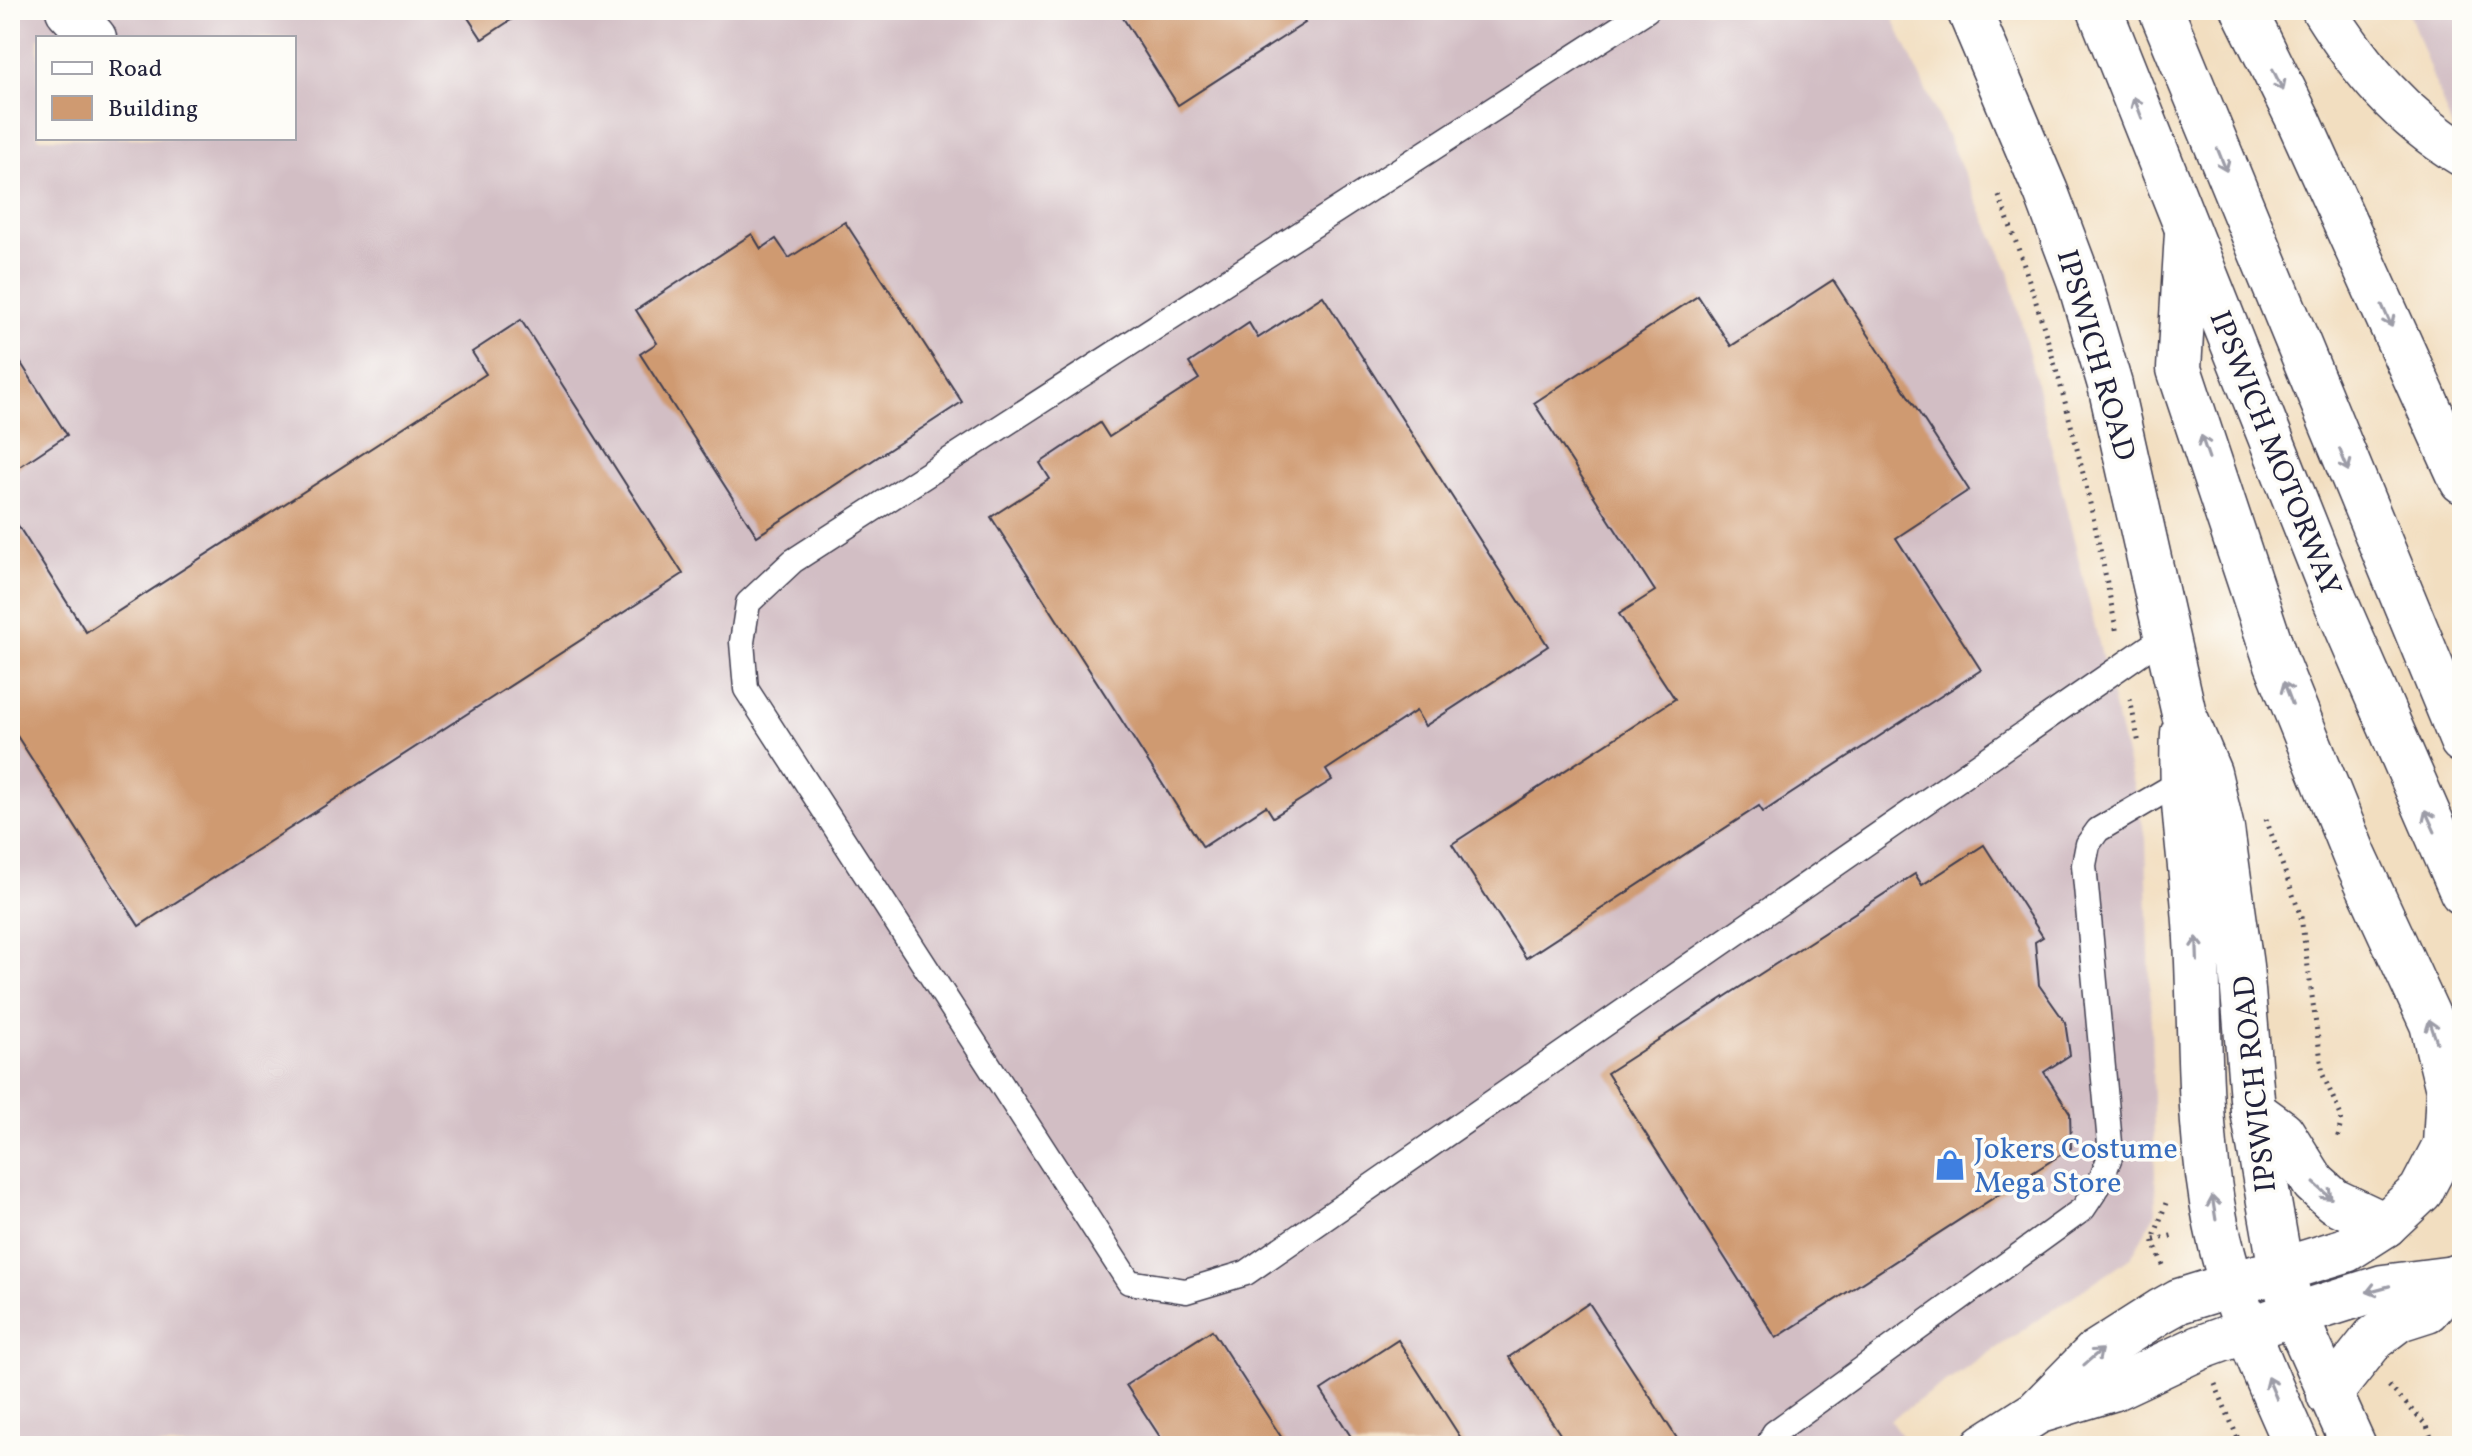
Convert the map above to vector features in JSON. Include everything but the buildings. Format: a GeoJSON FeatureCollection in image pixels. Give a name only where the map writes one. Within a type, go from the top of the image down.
{"type":"FeatureCollection","features":[{"type":"Feature","properties":{"kind":"main road"},"geometry":{"type":"LineString","coordinates":[[68,10],[92,36]]}},
{"type":"Feature","properties":{"kind":"main road","name":"IPSWICH ROAD"},"geometry":{"type":"LineString","coordinates":[[1969,10],[2046,192],[2079,280],[2110,385],[2184,714],[2209,773],[2226,852],[2241,966],[2253,1111],[2281,1270],[2295,1315],[2354,1446]]}},
{"type":"Feature","properties":{"kind":"main road","name":"IPSWICH MOTORWAY"},"geometry":{"type":"LineString","coordinates":[[2100,10],[2335,600],[2462,892]]}},
{"type":"Feature","properties":{"kind":"main road","name":"IPSWICH MOTORWAY"},"geometry":{"type":"LineString","coordinates":[[2161,10],[2462,741]]}},
{"type":"Feature","properties":{"kind":"main road"},"geometry":{"type":"LineString","coordinates":[[2244,10],[2299,121],[2462,481]]}},
{"type":"Feature","properties":{"kind":"main road"},"geometry":{"type":"LineString","coordinates":[[2324,10],[2362,69],[2381,90],[2401,110],[2457,151]]}},
{"type":"Feature","properties":{"kind":"main road"},"geometry":{"type":"LineString","coordinates":[[1984,1446],[2037,1412],[2095,1353],[2179,1301],[2346,1250],[2385,1225],[2421,1191],[2445,1145],[2448,1090],[2432,1024],[2310,751],[2277,664],[2179,369],[2187,232]]}},
{"type":"Feature","properties":{"kind":"main road","name":"IPSWICH ROAD"},"geometry":{"type":"LineString","coordinates":[[2184,714],[2164,792],[2191,860],[2206,1161],[2217,1226],[2233,1283],[2248,1329],[2297,1446]]}},
{"type":"Feature","properties":{"kind":"main road"},"geometry":{"type":"LineString","coordinates":[[2253,1111],[2282,1132],[2314,1183],[2334,1201],[2385,1225]]}},
{"type":"Feature","properties":{"kind":"main road"},"geometry":{"type":"LineString","coordinates":[[2037,1412],[2112,1389],[2248,1329],[2383,1287],[2458,1277]]}},
{"type":"Feature","properties":{"kind":"main road"},"geometry":{"type":"LineString","coordinates":[[2329,1395],[2374,1338],[2399,1319],[2427,1310],[2458,1277]]}},
{"type":"Feature","properties":{"kind":"lane"},"geometry":{"type":"LineString","coordinates":[[1647,10],[793,561],[748,603],[742,642],[746,689],[1129,1282],[1186,1291],[1246,1273],[2168,634]]}},
{"type":"Feature","properties":{"kind":"lane"},"geometry":{"type":"LineString","coordinates":[[1768,1446],[1774,1433],[2083,1209],[2099,1185],[2111,1154],[2084,865],[2088,844],[2098,830],[2164,792]]}},
{"type":"Feature","properties":{"kind":"path"},"geometry":{"type":"LineString","coordinates":[[1993,183],[2020,253],[2076,450],[2123,665],[2164,792]]}},
{"type":"Feature","properties":{"kind":"path"},"geometry":{"type":"LineString","coordinates":[[2153,1240],[2162,1220],[2168,1191]]}},
{"type":"Feature","properties":{"kind":"path"},"geometry":{"type":"LineString","coordinates":[[2397,1393],[2427,1426],[2434,1446]]}},
{"type":"Feature","properties":{"kind":"path"},"geometry":{"type":"LineString","coordinates":[[2232,1423],[2241,1446]]}},
{"type":"Feature","properties":{"kind":"shaded area"},"geometry":{"type":"Polygon","coordinates":[[[10,10],[1889,10],[2009,271],[2146,838],[2156,1212],[2131,1257],[1890,1420],[1908,1446],[10,1446],[10,10]]]}},
{"type":"Feature","properties":{"kind":"shaded area"},"geometry":{"type":"Polygon","coordinates":[[[2408,10],[2462,10],[2462,155],[2408,10]]]}},
{"type":"Feature","properties":{"kind":"place","name":"Jokers Costume Mega Store"},"geometry":{"type":"Point","coordinates":[1950,1165]}}]}
